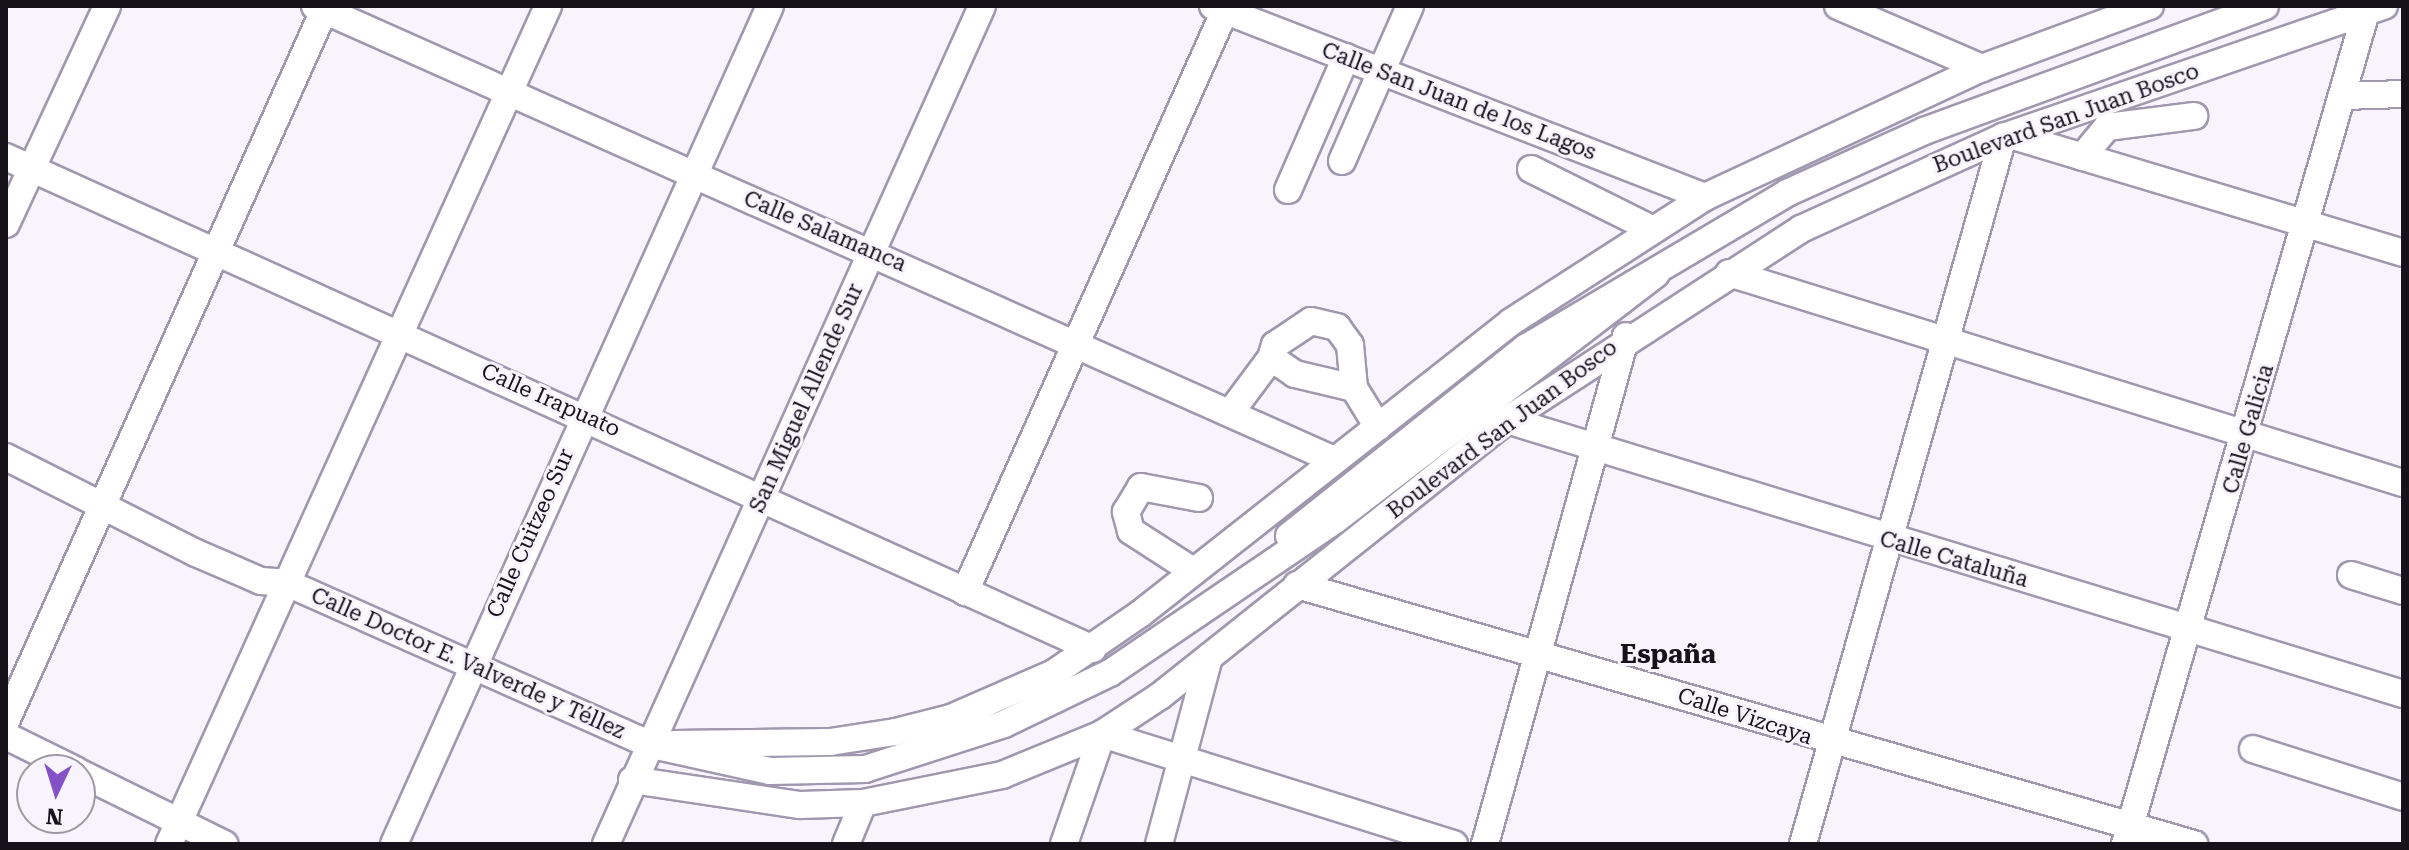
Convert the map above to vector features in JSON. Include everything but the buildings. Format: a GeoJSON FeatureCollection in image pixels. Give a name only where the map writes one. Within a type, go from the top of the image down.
{"type":"FeatureCollection","features":[{"type":"Feature","properties":{"kind":"street"},"geometry":{"type":"LineString","coordinates":[[6,224],[107,6]]}},
{"type":"Feature","properties":{"kind":"street"},"geometry":{"type":"LineString","coordinates":[[174,833],[397,332],[548,6]]}},
{"type":"Feature","properties":{"kind":"street","name":"Calle Cuitzeo Sur"},"geometry":{"type":"LineString","coordinates":[[394,844],[583,413],[770,6]]}},
{"type":"Feature","properties":{"kind":"street","name":"San Miguel Allende Sur"},"geometry":{"type":"LineString","coordinates":[[606,844],[648,744],[982,6]]}},
{"type":"Feature","properties":{"kind":"street"},"geometry":{"type":"LineString","coordinates":[[1342,161],[1410,6]]}},
{"type":"Feature","properties":{"kind":"street"},"geometry":{"type":"LineString","coordinates":[[2070,35],[2083,6]]}},
{"type":"Feature","properties":{"kind":"street"},"geometry":{"type":"LineString","coordinates":[[648,744],[830,742],[895,732],[1014,692],[1093,649],[1511,322],[1652,229],[1705,197],[1982,68],[2150,6]]}},
{"type":"Feature","properties":{"kind":"street"},"geometry":{"type":"LineString","coordinates":[[648,744],[770,771],[865,769],[916,756],[1056,703],[1110,673],[1271,557],[1334,521],[1656,274],[1787,193],[1924,131],[2265,6]]}},
{"type":"Feature","properties":{"kind":"street"},"geometry":{"type":"LineString","coordinates":[[6,721],[222,250],[322,7]]}},
{"type":"Feature","properties":{"kind":"street","name":"Calle Salamanca"},"geometry":{"type":"LineString","coordinates":[[322,7],[509,94],[872,251],[1334,460]]}},
{"type":"Feature","properties":{"kind":"street"},"geometry":{"type":"LineString","coordinates":[[965,592],[1221,8]]}},
{"type":"Feature","properties":{"kind":"street","name":"Calle San Juan de los Lagos"},"geometry":{"type":"LineString","coordinates":[[1221,8],[1705,197]]}},
{"type":"Feature","properties":{"kind":"street"},"geometry":{"type":"LineString","coordinates":[[1849,8],[1982,68]]}},
{"type":"Feature","properties":{"kind":"street","name":"Calle Galicia"},"geometry":{"type":"LineString","coordinates":[[2128,835],[2345,96],[2383,10]]}},
{"type":"Feature","properties":{"kind":"street","name":"Boulevard San Juan Bosco"},"geometry":{"type":"LineString","coordinates":[[632,780],[800,805],[863,803],[1002,775],[1102,734],[1209,658],[1507,420],[1626,336],[1845,205],[2007,136],[2383,10]]}},
{"type":"Feature","properties":{"kind":"street"},"geometry":{"type":"LineString","coordinates":[[1288,190],[1346,57]]}},
{"type":"Feature","properties":{"kind":"street"},"geometry":{"type":"LineString","coordinates":[[2345,96],[2403,94]]}},
{"type":"Feature","properties":{"kind":"street"},"geometry":{"type":"LineString","coordinates":[[2082,157],[2107,127],[2194,116]]}},
{"type":"Feature","properties":{"kind":"street"},"geometry":{"type":"LineString","coordinates":[[1803,844],[1950,346],[2007,136],[2403,253]]}},
{"type":"Feature","properties":{"kind":"street","name":"Calle Irapuato"},"geometry":{"type":"LineString","coordinates":[[6,157],[222,250],[397,332],[583,413],[1093,649]]}},
{"type":"Feature","properties":{"kind":"street"},"geometry":{"type":"LineString","coordinates":[[1531,169],[1652,229]]}},
{"type":"Feature","properties":{"kind":"street"},"geometry":{"type":"LineString","coordinates":[[1729,273],[1950,346],[2247,433],[2403,483]]}},
{"type":"Feature","properties":{"kind":"street"},"geometry":{"type":"LineString","coordinates":[[1230,413],[1293,328],[1327,323],[1350,345],[1354,388],[1378,427]]}},
{"type":"Feature","properties":{"kind":"street"},"geometry":{"type":"LineString","coordinates":[[1485,844],[1597,452],[1626,336]]}},
{"type":"Feature","properties":{"kind":"street"},"geometry":{"type":"LineString","coordinates":[[1271,358],[1303,377],[1354,388]]}},
{"type":"Feature","properties":{"kind":"street","name":"Calle Cataluña"},"geometry":{"type":"LineString","coordinates":[[1507,420],[1597,452],[1891,542],[2190,627],[2403,694]]}},
{"type":"Feature","properties":{"kind":"street","name":"Calle Doctor E. Valverde y Téllez"},"geometry":{"type":"LineString","coordinates":[[6,457],[107,503],[133,505],[267,564],[287,583],[648,744]]}},
{"type":"Feature","properties":{"kind":"street"},"geometry":{"type":"LineString","coordinates":[[1193,571],[1131,531],[1126,512],[1141,487],[1199,498]]}},
{"type":"Feature","properties":{"kind":"street"},"geometry":{"type":"LineString","coordinates":[[2351,575],[2403,591]]}},
{"type":"Feature","properties":{"kind":"street","name":"Calle Vizcaya"},"geometry":{"type":"LineString","coordinates":[[1297,585],[1540,650],[2128,835],[2194,844]]}},
{"type":"Feature","properties":{"kind":"street"},"geometry":{"type":"LineString","coordinates":[[1159,844],[1209,658]]}},
{"type":"Feature","properties":{"kind":"street"},"geometry":{"type":"LineString","coordinates":[[1064,844],[1102,734],[1454,844]]}},
{"type":"Feature","properties":{"kind":"street"},"geometry":{"type":"LineString","coordinates":[[6,736],[43,754]]}},
{"type":"Feature","properties":{"kind":"street"},"geometry":{"type":"LineString","coordinates":[[2253,749],[2403,797]]}},
{"type":"Feature","properties":{"kind":"street"},"geometry":{"type":"LineString","coordinates":[[96,783],[174,833],[224,844]]}},
{"type":"Feature","properties":{"kind":"street"},"geometry":{"type":"LineString","coordinates":[[846,844],[863,803]]}},
{"type":"Feature","properties":{"kind":"district","name":"España"},"geometry":{"type":"Point","coordinates":[1668,655]}}]}
